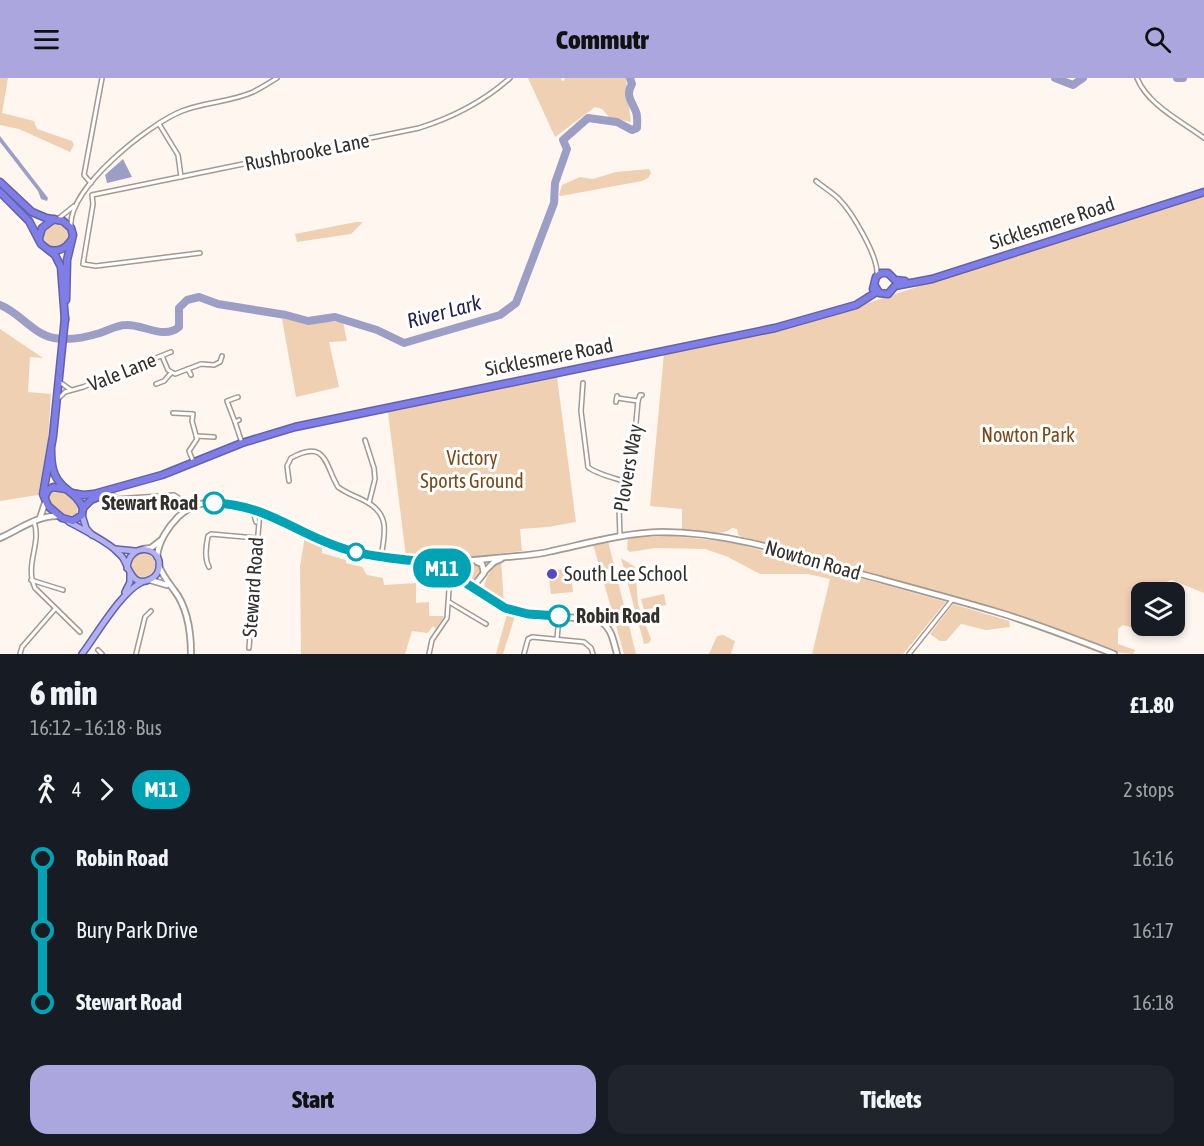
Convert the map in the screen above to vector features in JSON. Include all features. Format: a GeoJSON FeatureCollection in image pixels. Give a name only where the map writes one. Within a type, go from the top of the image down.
{"type":"FeatureCollection","features":[{"type":"Feature","properties":{"kind":"highway"},"geometry":{"type":"LineString","coordinates":[[0,182],[32,212],[63,220],[71,228],[73,235],[68,260],[65,305]]}},
{"type":"Feature","properties":{"kind":"highway"},"geometry":{"type":"LineString","coordinates":[[0,192],[29,220],[43,247],[59,260],[61,267],[65,318],[53,436]]}},
{"type":"Feature","properties":{"kind":"highway","name":"Sicklesmere Road"},"geometry":{"type":"LineString","coordinates":[[69,491],[87,495],[120,488],[162,475],[242,442],[322,421],[775,328],[861,302],[876,289],[888,294],[895,283],[932,279],[1204,192]]}},
{"type":"Feature","properties":{"kind":"highway"},"geometry":{"type":"LineString","coordinates":[[40,241],[42,228],[55,219]]}},
{"type":"Feature","properties":{"kind":"highway"},"geometry":{"type":"LineString","coordinates":[[49,250],[59,251],[71,240]]}},
{"type":"Feature","properties":{"kind":"highway"},"geometry":{"type":"LineString","coordinates":[[876,289],[874,280],[880,274],[891,274],[895,283]]}},
{"type":"Feature","properties":{"kind":"highway"},"geometry":{"type":"LineString","coordinates":[[62,345],[60,397],[44,486],[45,501],[59,516],[69,522]]}},
{"type":"Feature","properties":{"kind":"highway"},"geometry":{"type":"LineString","coordinates":[[51,448],[52,469],[83,512]]}},
{"type":"Feature","properties":{"kind":"highway"},"geometry":{"type":"LineString","coordinates":[[45,501],[48,490],[53,487],[69,491]]}},
{"type":"Feature","properties":{"kind":"highway","name":"Sicklesmere Road"},"geometry":{"type":"LineString","coordinates":[[69,522],[77,520],[91,500],[120,488]]}},
{"type":"Feature","properties":{"kind":"main road"},"geometry":{"type":"LineString","coordinates":[[83,512],[86,528],[93,536]]}},
{"type":"Feature","properties":{"kind":"main road"},"geometry":{"type":"LineString","coordinates":[[69,522],[113,548],[122,557],[130,574],[130,582],[124,597]]}},
{"type":"Feature","properties":{"kind":"main road"},"geometry":{"type":"LineString","coordinates":[[82,654],[134,585],[158,572],[157,557],[153,553],[143,549],[135,551],[113,548]]}},
{"type":"Feature","properties":{"kind":"main road"},"geometry":{"type":"LineString","coordinates":[[127,567],[135,551]]}},
{"type":"Feature","properties":{"kind":"main road"},"geometry":{"type":"LineString","coordinates":[[130,574],[136,579],[147,580]]}},
{"type":"Feature","properties":{"kind":"street"},"geometry":{"type":"LineString","coordinates":[[91,183],[84,175],[102,78]]}},
{"type":"Feature","properties":{"kind":"street"},"geometry":{"type":"LineString","coordinates":[[71,228],[75,205],[111,159],[159,124],[182,111],[252,93],[277,78]]}},
{"type":"Feature","properties":{"kind":"street","name":"Rushbrooke Lane"},"geometry":{"type":"LineString","coordinates":[[200,253],[96,266],[83,264],[93,204],[92,195],[419,128],[448,119],[480,102],[510,78]]}},
{"type":"Feature","properties":{"kind":"street"},"geometry":{"type":"LineString","coordinates":[[1137,80],[1153,100],[1204,138]]}},
{"type":"Feature","properties":{"kind":"street"},"geometry":{"type":"LineString","coordinates":[[159,124],[178,155],[181,177]]}},
{"type":"Feature","properties":{"kind":"street"},"geometry":{"type":"LineString","coordinates":[[816,181],[839,199],[849,213],[875,258],[880,274]]}},
{"type":"Feature","properties":{"kind":"street"},"geometry":{"type":"LineString","coordinates":[[55,219],[75,205]]}},
{"type":"Feature","properties":{"kind":"street","name":"Vale Lane"},"geometry":{"type":"LineString","coordinates":[[60,397],[65,392],[171,352]]}},
{"type":"Feature","properties":{"kind":"street"},"geometry":{"type":"LineString","coordinates":[[162,356],[168,370],[175,374],[201,364],[220,362],[222,356]]}},
{"type":"Feature","properties":{"kind":"street"},"geometry":{"type":"LineString","coordinates":[[188,369],[191,375]]}},
{"type":"Feature","properties":{"kind":"street"},"geometry":{"type":"LineString","coordinates":[[156,384],[164,381],[171,373]]}},
{"type":"Feature","properties":{"kind":"street","name":"Vale Lane"},"geometry":{"type":"LineString","coordinates":[[61,383],[72,390]]}},
{"type":"Feature","properties":{"kind":"street"},"geometry":{"type":"LineString","coordinates":[[581,385],[581,411],[588,467],[594,472],[626,482]]}},
{"type":"Feature","properties":{"kind":"street","name":"Plovers Way"},"geometry":{"type":"LineString","coordinates":[[620,536],[619,508],[632,465],[638,401],[642,395]]}},
{"type":"Feature","properties":{"kind":"street"},"geometry":{"type":"LineString","coordinates":[[238,396],[227,401],[242,442]]}},
{"type":"Feature","properties":{"kind":"street","name":"Plovers Way"},"geometry":{"type":"LineString","coordinates":[[617,399],[638,401]]}},
{"type":"Feature","properties":{"kind":"street"},"geometry":{"type":"LineString","coordinates":[[173,413],[193,414],[192,421],[197,439],[189,451],[193,462]]}},
{"type":"Feature","properties":{"kind":"street"},"geometry":{"type":"LineString","coordinates":[[235,422],[239,420]]}},
{"type":"Feature","properties":{"kind":"street"},"geometry":{"type":"LineString","coordinates":[[196,436],[214,437]]}},
{"type":"Feature","properties":{"kind":"street"},"geometry":{"type":"LineString","coordinates":[[365,440],[375,479],[369,503]]}},
{"type":"Feature","properties":{"kind":"street"},"geometry":{"type":"LineString","coordinates":[[289,481],[291,476],[287,465],[291,458],[310,452],[320,454],[328,462],[338,487],[369,503],[384,520],[385,532],[381,557]]}},
{"type":"Feature","properties":{"kind":"street"},"geometry":{"type":"LineString","coordinates":[[114,496],[115,499],[174,495],[183,501],[188,510],[173,523],[158,547],[157,557]]}},
{"type":"Feature","properties":{"kind":"street"},"geometry":{"type":"LineString","coordinates":[[40,518],[45,501]]}},
{"type":"Feature","properties":{"kind":"street","name":"Nowton Road"},"geometry":{"type":"LineString","coordinates":[[188,510],[214,503],[234,504],[260,510],[322,542],[381,557],[429,562],[460,562],[548,552],[620,536],[645,533],[690,533],[731,538],[995,611],[1114,654]]}},
{"type":"Feature","properties":{"kind":"street","name":"Steward Road"},"geometry":{"type":"LineString","coordinates":[[252,508],[257,527]]}},
{"type":"Feature","properties":{"kind":"street","name":"Steward Road"},"geometry":{"type":"LineString","coordinates":[[249,648],[260,510]]}},
{"type":"Feature","properties":{"kind":"street"},"geometry":{"type":"LineString","coordinates":[[0,538],[40,518],[59,516]]}},
{"type":"Feature","properties":{"kind":"street"},"geometry":{"type":"LineString","coordinates":[[34,522],[36,530],[30,569],[31,580],[35,588],[80,632]]}},
{"type":"Feature","properties":{"kind":"street"},"geometry":{"type":"LineString","coordinates":[[209,567],[206,561],[208,536],[212,534],[257,538]]}},
{"type":"Feature","properties":{"kind":"street"},"geometry":{"type":"LineString","coordinates":[[143,549],[151,548],[163,539]]}},
{"type":"Feature","properties":{"kind":"street"},"geometry":{"type":"LineString","coordinates":[[472,588],[494,562],[503,558]]}},
{"type":"Feature","properties":{"kind":"street"},"geometry":{"type":"LineString","coordinates":[[471,561],[482,564],[484,573]]}},
{"type":"Feature","properties":{"kind":"street"},"geometry":{"type":"LineString","coordinates":[[429,562],[439,566],[500,606],[604,623],[613,637],[617,654]]}},
{"type":"Feature","properties":{"kind":"street"},"geometry":{"type":"LineString","coordinates":[[429,654],[432,640],[446,621],[449,590],[455,577],[453,570],[460,562]]}},
{"type":"Feature","properties":{"kind":"street"},"geometry":{"type":"LineString","coordinates":[[159,567],[175,591],[189,622],[191,654]]}},
{"type":"Feature","properties":{"kind":"street"},"geometry":{"type":"LineString","coordinates":[[31,580],[63,590]]}},
{"type":"Feature","properties":{"kind":"street"},"geometry":{"type":"LineString","coordinates":[[147,580],[170,586]]}},
{"type":"Feature","properties":{"kind":"street"},"geometry":{"type":"LineString","coordinates":[[909,654],[952,600]]}},
{"type":"Feature","properties":{"kind":"street"},"geometry":{"type":"LineString","coordinates":[[449,602],[486,624]]}},
{"type":"Feature","properties":{"kind":"street"},"geometry":{"type":"LineString","coordinates":[[20,654],[22,647],[55,609]]}},
{"type":"Feature","properties":{"kind":"street"},"geometry":{"type":"LineString","coordinates":[[136,654],[145,617],[151,611]]}},
{"type":"Feature","properties":{"kind":"street"},"geometry":{"type":"LineString","coordinates":[[557,639],[559,616]]}},
{"type":"Feature","properties":{"kind":"street"},"geometry":{"type":"LineString","coordinates":[[524,654],[528,639],[532,637],[584,642],[591,648],[593,654]]}},
{"type":"Feature","properties":{"kind":"street"},"geometry":{"type":"LineString","coordinates":[[98,650],[102,654]]}},
{"type":"Feature","properties":{"kind":"green space"},"geometry":{"type":"Polygon","coordinates":[[[0,78],[8,78],[2,113],[34,121],[37,129],[72,141],[74,145],[70,152],[19,129],[0,125],[0,78]]]}},
{"type":"Feature","properties":{"kind":"green space"},"geometry":{"type":"Polygon","coordinates":[[[528,78],[561,78],[564,81],[565,78],[626,78],[631,122],[609,117],[602,109],[595,107],[555,137],[528,78]]]}},
{"type":"Feature","properties":{"kind":"green space"},"geometry":{"type":"Polygon","coordinates":[[[649,169],[651,173],[642,181],[559,195],[562,185],[580,177],[593,179],[616,172],[649,169]]]}},
{"type":"Feature","properties":{"kind":"green space","name":"Nowton Park"},"geometry":{"type":"Polygon","coordinates":[[[1204,194],[1204,593],[1185,585],[1185,582],[1172,580],[1131,582],[1131,627],[1123,625],[1118,629],[1118,644],[1135,650],[1133,654],[1115,652],[995,608],[742,537],[738,535],[737,529],[732,528],[722,533],[682,530],[682,509],[650,506],[664,353],[760,334],[852,308],[1204,194]]]}},
{"type":"Feature","properties":{"kind":"green space"},"geometry":{"type":"Polygon","coordinates":[[[363,222],[351,234],[297,242],[295,234],[363,222]]]}},
{"type":"Feature","properties":{"kind":"green space"},"geometry":{"type":"Polygon","coordinates":[[[56,223],[65,227],[69,236],[65,245],[56,249],[47,245],[43,236],[47,227],[56,223]]]}},
{"type":"Feature","properties":{"kind":"green space"},"geometry":{"type":"Polygon","coordinates":[[[282,319],[343,322],[347,341],[329,342],[339,387],[296,397],[282,319]]]}},
{"type":"Feature","properties":{"kind":"green space"},"geometry":{"type":"Polygon","coordinates":[[[0,329],[43,358],[30,357],[28,392],[51,394],[48,440],[38,495],[0,501],[0,329]]]}},
{"type":"Feature","properties":{"kind":"green space","name":"Victory Sports Ground"},"geometry":{"type":"Polygon","coordinates":[[[557,377],[576,522],[520,529],[522,551],[451,559],[406,557],[388,412],[557,377]]]}},
{"type":"Feature","properties":{"kind":"green space"},"geometry":{"type":"Polygon","coordinates":[[[61,489],[68,493],[78,506],[77,513],[72,517],[60,513],[49,500],[51,490],[61,489]]]}},
{"type":"Feature","properties":{"kind":"green space"},"geometry":{"type":"Polygon","coordinates":[[[305,536],[322,544],[322,553],[362,567],[367,575],[383,578],[384,585],[416,583],[416,603],[429,602],[429,616],[444,616],[436,629],[433,626],[428,633],[412,631],[405,654],[301,654],[300,566],[305,536]]]}},
{"type":"Feature","properties":{"kind":"green space"},"geometry":{"type":"Polygon","coordinates":[[[671,536],[731,542],[946,602],[903,654],[812,654],[830,579],[808,574],[760,574],[728,557],[705,549],[655,548],[630,552],[627,549],[628,538],[671,536]]]}},
{"type":"Feature","properties":{"kind":"green space"},"geometry":{"type":"Polygon","coordinates":[[[608,541],[636,654],[624,654],[593,544],[608,541]]]}},
{"type":"Feature","properties":{"kind":"green space"},"geometry":{"type":"Polygon","coordinates":[[[143,553],[148,554],[154,560],[154,570],[148,576],[143,577],[138,576],[132,570],[131,565],[132,560],[138,554],[143,553]]]}},
{"type":"Feature","properties":{"kind":"green space"},"geometry":{"type":"Polygon","coordinates":[[[621,558],[635,567],[638,604],[651,639],[649,643],[644,644],[621,558]]]}},
{"type":"Feature","properties":{"kind":"green space"},"geometry":{"type":"Polygon","coordinates":[[[501,560],[504,603],[484,593],[488,575],[501,560]]]}},
{"type":"Feature","properties":{"kind":"green space"},"geometry":{"type":"Polygon","coordinates":[[[475,563],[479,565],[481,572],[472,581],[458,574],[456,569],[459,565],[475,563]]]}},
{"type":"Feature","properties":{"kind":"green space"},"geometry":{"type":"Polygon","coordinates":[[[570,568],[573,592],[551,594],[548,571],[570,568]]]}},
{"type":"Feature","properties":{"kind":"green space"},"geometry":{"type":"Polygon","coordinates":[[[664,594],[666,605],[644,610],[641,599],[664,594]]]}},
{"type":"Feature","properties":{"kind":"green space"},"geometry":{"type":"Polygon","coordinates":[[[953,604],[1009,621],[1010,627],[986,630],[961,624],[946,641],[940,641],[930,634],[953,604]]]}},
{"type":"Feature","properties":{"kind":"green space"},"geometry":{"type":"Polygon","coordinates":[[[507,614],[515,616],[503,654],[496,654],[507,614]]]}},
{"type":"Feature","properties":{"kind":"green space"},"geometry":{"type":"Polygon","coordinates":[[[723,635],[735,641],[731,654],[709,654],[717,636],[723,635]]]}},
{"type":"Feature","properties":{"kind":"water"},"geometry":{"type":"Polygon","coordinates":[[[0,136],[48,198],[47,201],[41,199],[38,191],[0,142],[0,136]]]}},
{"type":"Feature","properties":{"kind":"water"},"geometry":{"type":"Polygon","coordinates":[[[123,159],[132,177],[107,183],[105,175],[123,159]]]}},
{"type":"Feature","properties":{"kind":"waterway","name":"River Lark"},"geometry":{"type":"LineString","coordinates":[[0,305],[40,333],[66,339],[89,336],[123,325],[133,325],[160,332],[173,331],[179,327],[179,308],[187,300],[199,297],[218,304],[286,315],[308,321],[335,317],[377,330],[404,343],[500,315],[516,303],[554,203],[555,183],[567,149],[563,140],[588,118],[617,122],[632,130],[637,128],[637,114],[629,95],[632,84],[630,78]]}},
{"type":"Feature","properties":{"kind":"waterway","name":"River Lark"},"geometry":{"type":"LineString","coordinates":[[1055,78],[1073,85],[1083,78]]}},
{"type":"Feature","properties":{"kind":"waterway","name":"River Lark"},"geometry":{"type":"LineString","coordinates":[[1177,78],[1183,78]]}},
{"type":"Feature","properties":{"kind":"bus line","name":"M11"},"geometry":{"type":"LineString","coordinates":[[214,503],[234,504],[260,510],[322,542],[349,550],[381,557],[429,562],[439,566],[500,606],[528,614],[559,616]]}},
{"type":"Feature","properties":{"kind":"place","name":"Stewart Road"},"geometry":{"type":"Point","coordinates":[214,503]}},
{"type":"Feature","properties":{"kind":"place","name":"South Lee School"},"geometry":{"type":"Point","coordinates":[552,574]}},
{"type":"Feature","properties":{"kind":"place","name":"Robin Road"},"geometry":{"type":"Point","coordinates":[559,616]}}]}
